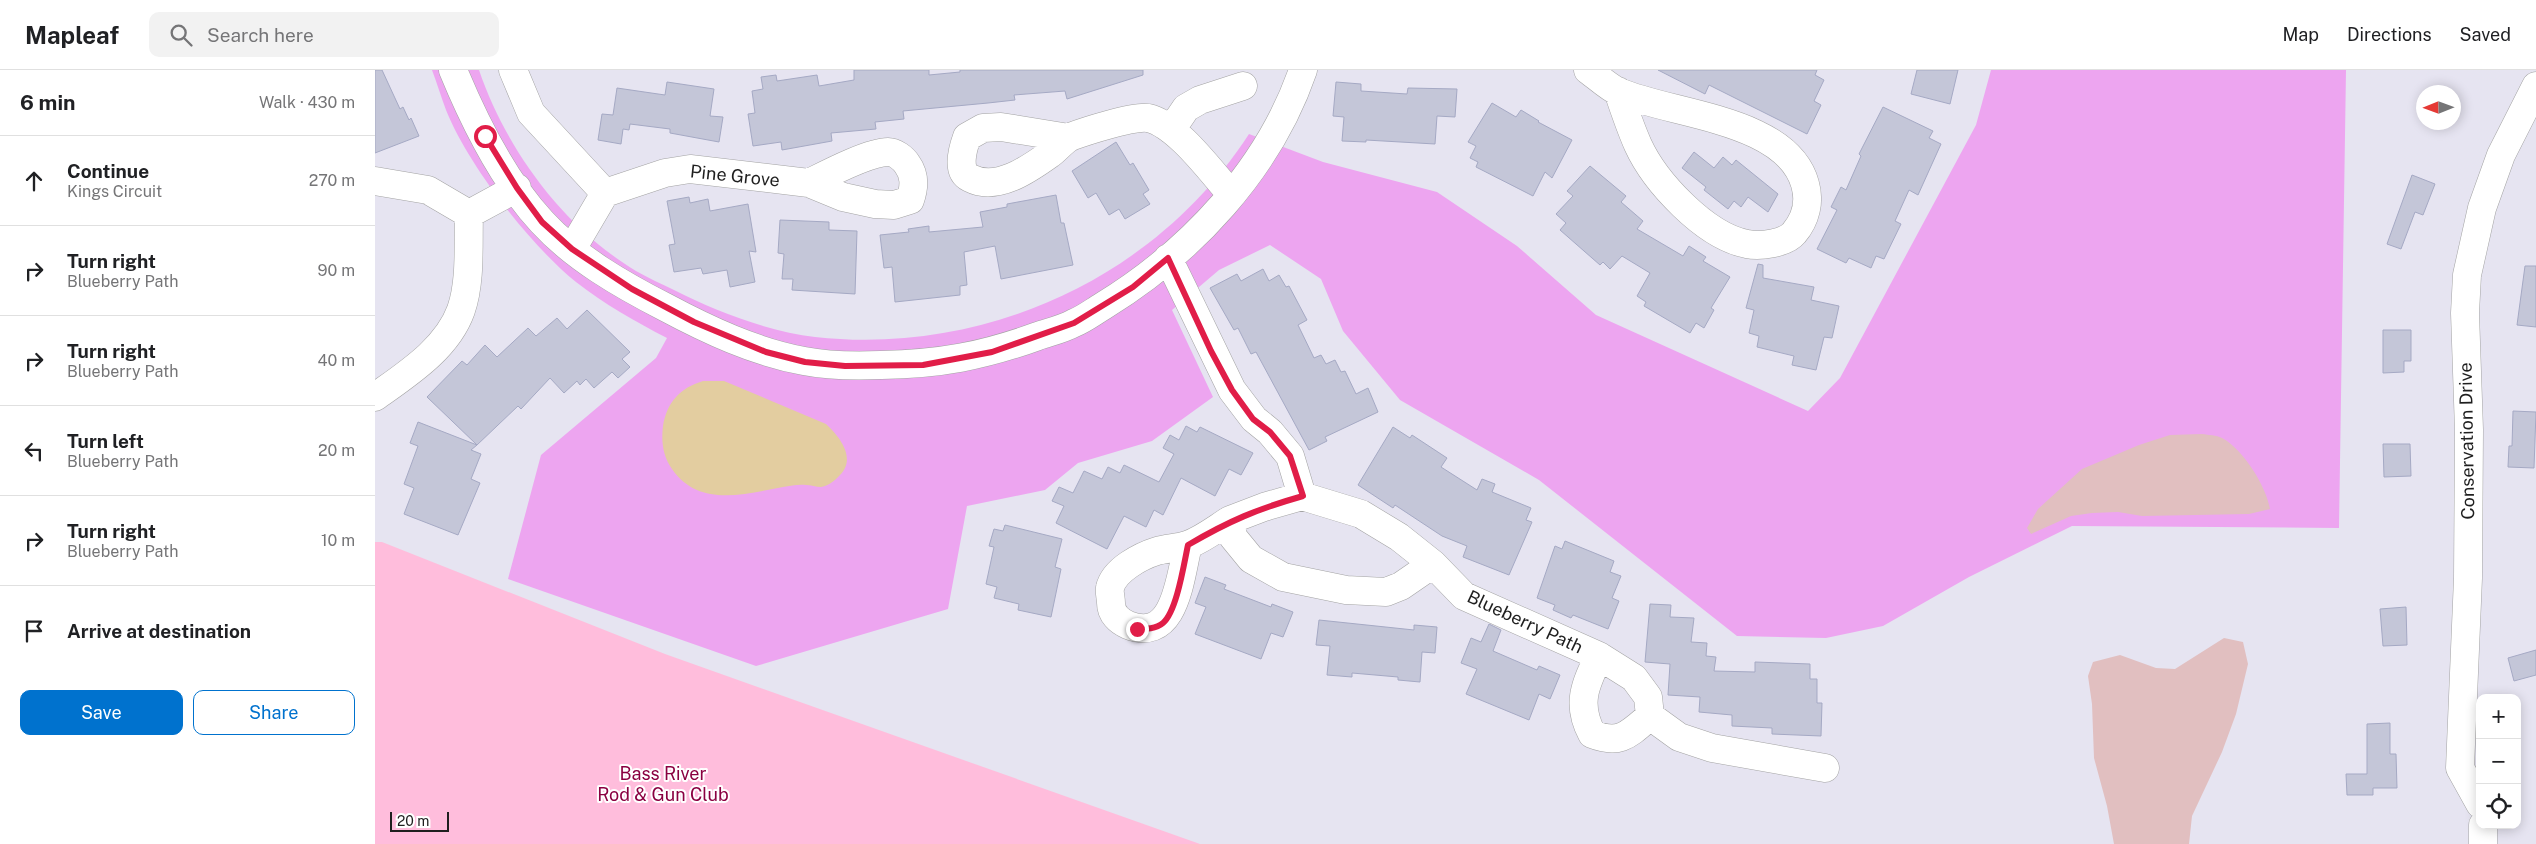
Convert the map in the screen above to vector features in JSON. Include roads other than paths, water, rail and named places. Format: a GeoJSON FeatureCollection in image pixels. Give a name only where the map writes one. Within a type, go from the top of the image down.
{"type":"FeatureCollection","features":[{"type":"Feature","properties":{"kind":"street"},"geometry":{"type":"LineString","coordinates":[[453,70],[485,136],[517,188],[542,222],[572,249],[632,289],[694,322],[766,352],[805,362],[845,366],[923,365],[992,352],[1074,323],[1133,287],[1197,235],[1231,194],[1271,137],[1303,70]]}},
{"type":"Feature","properties":{"kind":"street"},"geometry":{"type":"LineString","coordinates":[[513,70],[531,113],[605,193],[572,249]]}},
{"type":"Feature","properties":{"kind":"street"},"geometry":{"type":"LineString","coordinates":[[1589,70],[1618,91],[1673,110],[1726,121],[1765,138],[1787,152],[1801,170],[1809,196],[1803,219],[1792,235],[1773,243],[1748,245],[1721,234],[1686,208],[1660,180],[1638,146],[1618,91]]}},
{"type":"Feature","properties":{"kind":"street"},"geometry":{"type":"LineString","coordinates":[[1171,130],[1185,108],[1200,100],[1243,86]]}},
{"type":"Feature","properties":{"kind":"street","name":"Conservation Drive"},"geometry":{"type":"LineString","coordinates":[[2476,797],[2460,768],[2468,578],[2469,430],[2465,313],[2467,275],[2482,208],[2501,155],[2536,86]]}},
{"type":"Feature","properties":{"kind":"street"},"geometry":{"type":"LineString","coordinates":[[1069,138],[1112,124],[1147,118],[1180,136],[1231,194]]}},
{"type":"Feature","properties":{"kind":"street","name":"Pine Grove"},"geometry":{"type":"LineString","coordinates":[[605,193],[665,173],[690,169],[809,183]]}},
{"type":"Feature","properties":{"kind":"street"},"geometry":{"type":"LineString","coordinates":[[375,181],[428,190],[469,214]]}},
{"type":"Feature","properties":{"kind":"street"},"geometry":{"type":"LineString","coordinates":[[469,214],[517,188]]}},
{"type":"Feature","properties":{"kind":"street"},"geometry":{"type":"LineString","coordinates":[[375,397],[413,370],[444,340],[461,310],[467,280],[469,214]]}},
{"type":"Feature","properties":{"kind":"street"},"geometry":{"type":"LineString","coordinates":[[1168,258],[1211,351],[1232,390],[1253,419],[1270,432],[1290,456],[1303,496],[1264,507],[1230,520],[1188,545]]}},
{"type":"Feature","properties":{"kind":"street","name":"Blueberry Path"},"geometry":{"type":"LineString","coordinates":[[1303,496],[1361,514],[1399,537],[1433,564],[1464,596],[1599,656],[1634,678],[1648,697],[1650,716],[1629,734],[1608,740],[1592,734],[1584,719],[1583,704],[1586,683],[1599,656]]}},
{"type":"Feature","properties":{"kind":"street"},"geometry":{"type":"LineString","coordinates":[[1230,520],[1233,537],[1251,559],[1283,577],[1346,590],[1386,592],[1401,586],[1433,564]]}},
{"type":"Feature","properties":{"kind":"street"},"geometry":{"type":"LineString","coordinates":[[1650,716],[1679,737],[1712,748],[1825,768]]}},
{"type":"Feature","properties":{"kind":"street"},"geometry":{"type":"LineString","coordinates":[[2483,829],[2483,844]]}},
{"type":"Feature","properties":{"kind":"park label","name":"Bass River Rod & Gun Club"},"geometry":{"type":"Point","coordinates":[663,784]}}]}
